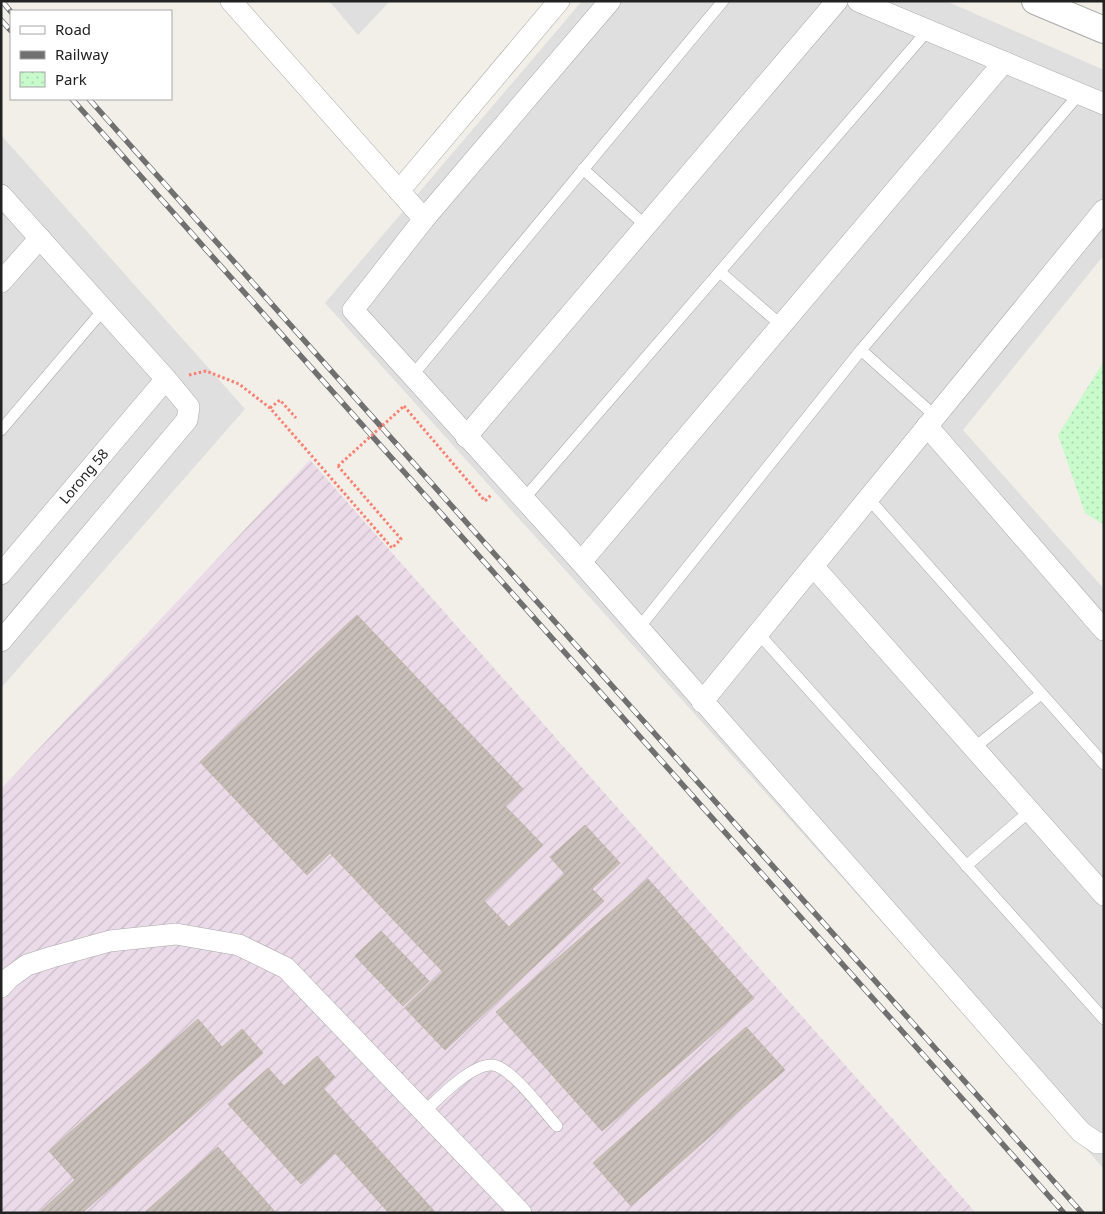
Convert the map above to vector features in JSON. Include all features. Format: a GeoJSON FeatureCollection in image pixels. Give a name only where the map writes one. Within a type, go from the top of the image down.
{"type":"FeatureCollection","features":[{"type":"Feature","properties":{"kind":"street"},"geometry":{"type":"LineString","coordinates":[[232,1],[424,219]]}},
{"type":"Feature","properties":{"kind":"street"},"geometry":{"type":"LineString","coordinates":[[399,191],[559,1]]}},
{"type":"Feature","properties":{"kind":"street"},"geometry":{"type":"LineString","coordinates":[[610,1],[424,219],[353,310],[581,562],[1081,1132],[1097,1143],[1104,1143]]}},
{"type":"Feature","properties":{"kind":"street"},"geometry":{"type":"LineString","coordinates":[[466,437],[837,1]]}},
{"type":"Feature","properties":{"kind":"street"},"geometry":{"type":"LineString","coordinates":[[858,1],[1104,104]]}},
{"type":"Feature","properties":{"kind":"street"},"geometry":{"type":"LineString","coordinates":[[1034,1],[1104,30]]}},
{"type":"Feature","properties":{"kind":"street"},"geometry":{"type":"LineString","coordinates":[[581,562],[1004,62]]}},
{"type":"Feature","properties":{"kind":"street"},"geometry":{"type":"LineString","coordinates":[[1,195],[189,407],[189,417],[1,641]]}},
{"type":"Feature","properties":{"kind":"street"},"geometry":{"type":"LineString","coordinates":[[702,702],[1104,210]]}},
{"type":"Feature","properties":{"kind":"street"},"geometry":{"type":"LineString","coordinates":[[1,282],[40,238]]}},
{"type":"Feature","properties":{"kind":"street","name":"Lorong 58"},"geometry":{"type":"LineString","coordinates":[[1,574],[166,379]]}},
{"type":"Feature","properties":{"kind":"street"},"geometry":{"type":"LineString","coordinates":[[931,421],[1104,630]]}},
{"type":"Feature","properties":{"kind":"street"},"geometry":{"type":"LineString","coordinates":[[813,566],[1104,895]]}},
{"type":"Feature","properties":{"kind":"street"},"geometry":{"type":"LineString","coordinates":[[1,987],[9,978],[26,966],[110,941],[176,934],[239,944],[286,968],[521,1213]]}},
{"type":"Feature","properties":{"kind":"lane"},"geometry":{"type":"LineString","coordinates":[[412,376],[722,1]]}},
{"type":"Feature","properties":{"kind":"lane"},"geometry":{"type":"LineString","coordinates":[[523,500],[928,30]]}},
{"type":"Feature","properties":{"kind":"lane"},"geometry":{"type":"LineString","coordinates":[[638,629],[861,350],[1080,94]]}},
{"type":"Feature","properties":{"kind":"lane"},"geometry":{"type":"LineString","coordinates":[[583,169],[646,226]]}},
{"type":"Feature","properties":{"kind":"lane"},"geometry":{"type":"LineString","coordinates":[[720,272],[782,325]]}},
{"type":"Feature","properties":{"kind":"lane"},"geometry":{"type":"LineString","coordinates":[[1,430],[104,309]]}},
{"type":"Feature","properties":{"kind":"lane"},"geometry":{"type":"LineString","coordinates":[[861,350],[931,421]]}},
{"type":"Feature","properties":{"kind":"lane"},"geometry":{"type":"LineString","coordinates":[[868,498],[1104,764]]}},
{"type":"Feature","properties":{"kind":"lane"},"geometry":{"type":"LineString","coordinates":[[758,633],[1104,1020]]}},
{"type":"Feature","properties":{"kind":"lane"},"geometry":{"type":"LineString","coordinates":[[974,748],[1042,694]]}},
{"type":"Feature","properties":{"kind":"lane"},"geometry":{"type":"LineString","coordinates":[[966,866],[1030,811]]}},
{"type":"Feature","properties":{"kind":"lane"},"geometry":{"type":"LineString","coordinates":[[424,1112],[455,1084],[477,1069],[494,1065],[509,1073],[557,1126]]}},
{"type":"Feature","properties":{"kind":"path"},"geometry":{"type":"LineString","coordinates":[[166,379],[206,372],[239,384],[270,408],[392,548],[401,539],[338,466],[404,406]]}},
{"type":"Feature","properties":{"kind":"path"},"geometry":{"type":"LineString","coordinates":[[270,408],[280,400],[296,418]]}},
{"type":"Feature","properties":{"kind":"shaded area"},"geometry":{"type":"Polygon","coordinates":[[[329,1],[390,1],[358,35],[329,1]]]}},
{"type":"Feature","properties":{"kind":"shaded area"},"geometry":{"type":"Polygon","coordinates":[[[582,1],[946,1],[1104,70],[1104,255],[963,430],[1104,589],[1104,1169],[325,303],[582,1]]]}},
{"type":"Feature","properties":{"kind":"shaded area"},"geometry":{"type":"Polygon","coordinates":[[[1,135],[245,409],[1,688],[1,135]]]}},
{"type":"Feature","properties":{"kind":"shaded area"},"geometry":{"type":"Polygon","coordinates":[[[310,460],[976,1213],[1,1213],[1,789],[310,460]]]}},
{"type":"Feature","properties":{"kind":"green space"},"geometry":{"type":"Polygon","coordinates":[[[1104,361],[1104,525],[1085,513],[1058,435],[1104,361]]]}},
{"type":"Feature","properties":{"kind":"building"},"geometry":{"type":"Polygon","coordinates":[[[357,615],[523,789],[505,806],[543,845],[484,901],[509,927],[565,874],[550,857],[585,825],[620,863],[592,889],[604,901],[445,1050],[405,1008],[443,972],[330,853],[307,875],[200,762],[357,615]]]}},
{"type":"Feature","properties":{"kind":"building"},"geometry":{"type":"Polygon","coordinates":[[[648,879],[754,998],[602,1131],[496,1012],[648,879]]]}},
{"type":"Feature","properties":{"kind":"building"},"geometry":{"type":"Polygon","coordinates":[[[381,931],[429,981],[403,1006],[355,956],[381,931]]]}},
{"type":"Feature","properties":{"kind":"building"},"geometry":{"type":"Polygon","coordinates":[[[198,1019],[222,1047],[242,1029],[263,1053],[82,1213],[39,1213],[75,1180],[49,1151],[198,1019]]]}},
{"type":"Feature","properties":{"kind":"building"},"geometry":{"type":"Polygon","coordinates":[[[746,1027],[785,1070],[631,1206],[593,1163],[746,1027]]]}},
{"type":"Feature","properties":{"kind":"building"},"geometry":{"type":"Polygon","coordinates":[[[317,1056],[335,1077],[323,1088],[436,1213],[389,1213],[335,1153],[301,1184],[228,1104],[268,1068],[284,1086],[317,1056]]]}},
{"type":"Feature","properties":{"kind":"building"},"geometry":{"type":"Polygon","coordinates":[[[218,1147],[276,1213],[144,1213],[218,1147]]]}},
{"type":"Feature","properties":{"kind":"railway"},"geometry":{"type":"LineString","coordinates":[[2,1],[10,11]]}},
{"type":"Feature","properties":{"kind":"railway"},"geometry":{"type":"LineString","coordinates":[[1,20],[10,30]]}},
{"type":"Feature","properties":{"kind":"railway"},"geometry":{"type":"LineString","coordinates":[[73,100],[1064,1213]]}},
{"type":"Feature","properties":{"kind":"railway"},"geometry":{"type":"LineString","coordinates":[[90,100],[1082,1213]]}}]}
